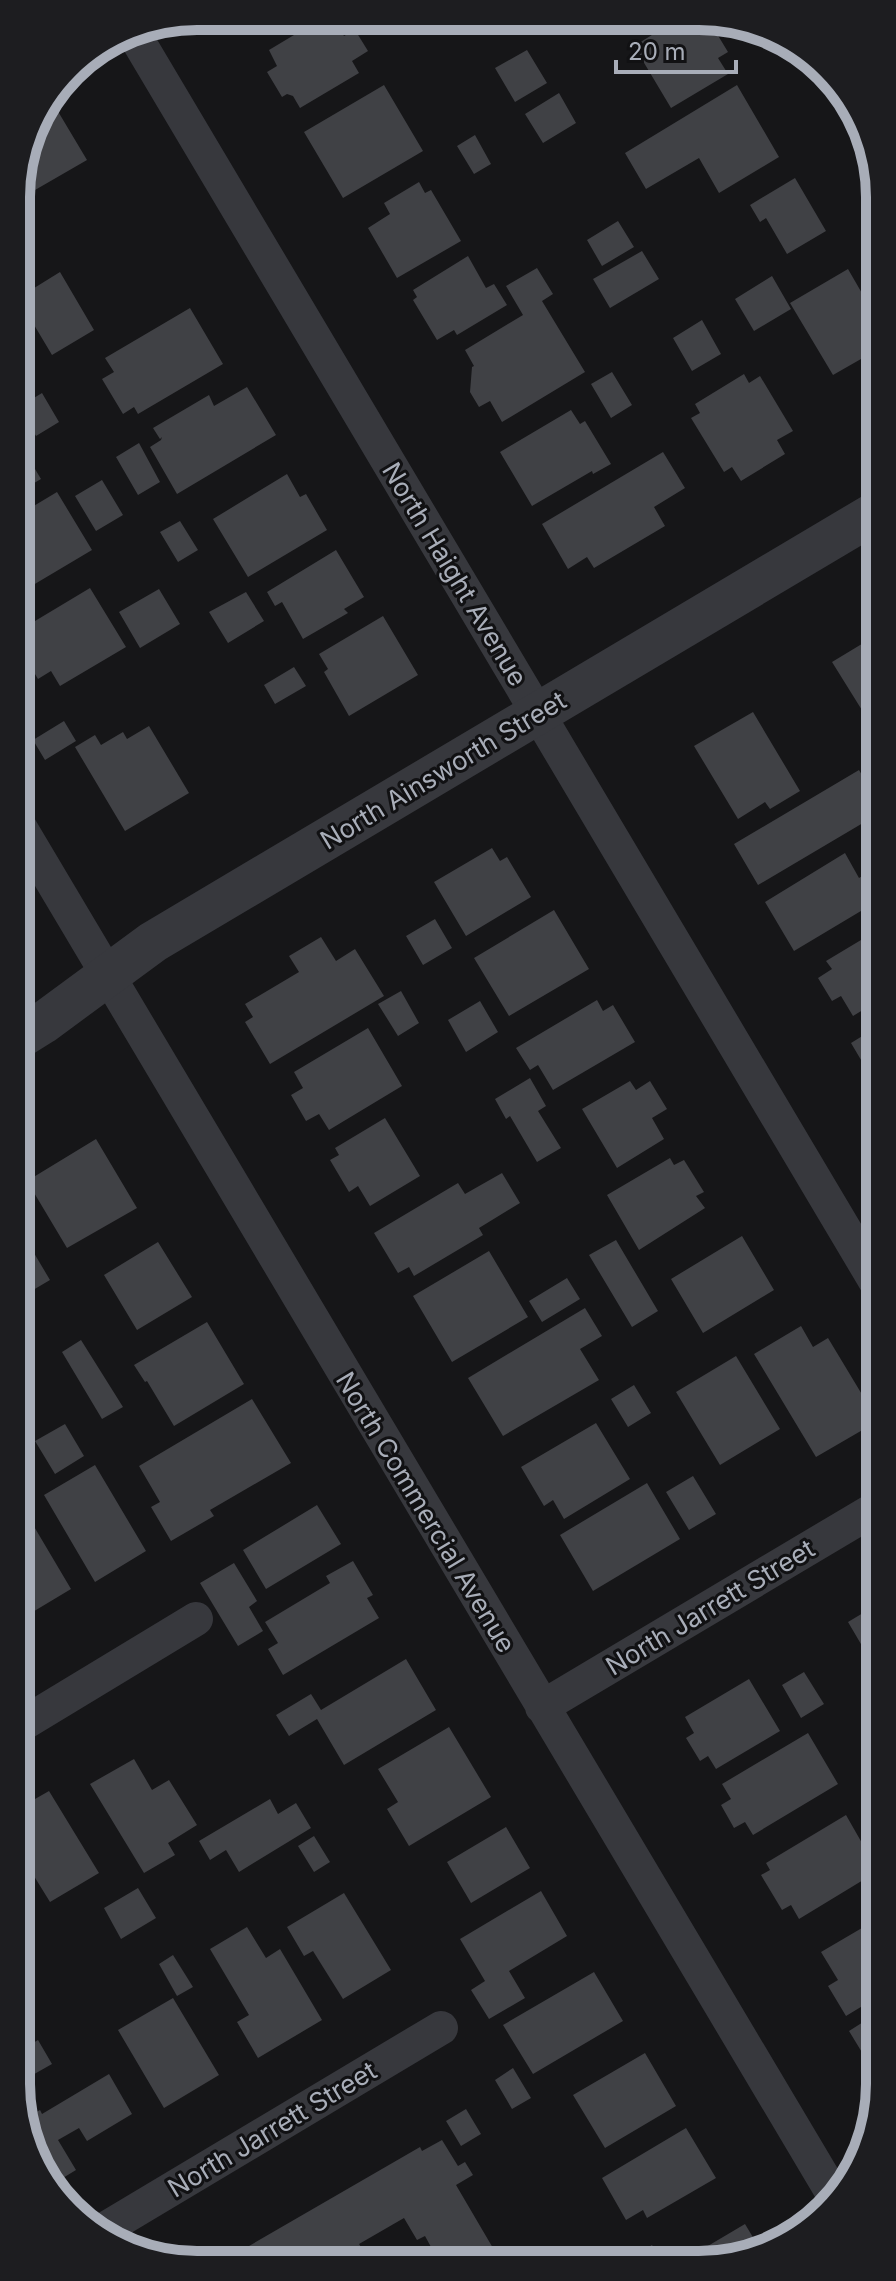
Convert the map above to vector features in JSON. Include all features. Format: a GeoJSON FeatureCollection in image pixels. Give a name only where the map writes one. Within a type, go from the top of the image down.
{"type":"FeatureCollection","features":[{"type":"Feature","properties":{"kind":"street","name":"North Haight Avenue"},"geometry":{"type":"LineString","coordinates":[[138,41],[866,1265]]}},
{"type":"Feature","properties":{"kind":"street","name":"North Ainsworth Street"},"geometry":{"type":"LineString","coordinates":[[30,1030],[153,942],[866,518]]}},
{"type":"Feature","properties":{"kind":"street","name":"North Commercial Avenue"},"geometry":{"type":"LineString","coordinates":[[30,844],[829,2188]]}},
{"type":"Feature","properties":{"kind":"street","name":"North Jarrett Street"},"geometry":{"type":"LineString","coordinates":[[542,1707],[866,1514]]}},
{"type":"Feature","properties":{"kind":"street"},"geometry":{"type":"LineString","coordinates":[[30,1720],[196,1619]]}},
{"type":"Feature","properties":{"kind":"street","name":"North Jarrett Street"},"geometry":{"type":"LineString","coordinates":[[109,2226],[441,2028]]}},
{"type":"Feature","properties":{"kind":"building"},"geometry":{"type":"Polygon","coordinates":[[[302,30],[340,30],[344,36],[355,30],[368,51],[352,61],[359,73],[300,108],[293,96],[287,94],[282,97],[267,72],[277,66],[269,50],[302,30]]]}},
{"type":"Feature","properties":{"kind":"building"},"geometry":{"type":"Polygon","coordinates":[[[660,30],[715,31],[728,52],[718,58],[728,74],[671,108],[634,46],[660,30]]]}},
{"type":"Feature","properties":{"kind":"building"},"geometry":{"type":"Polygon","coordinates":[[[527,50],[547,83],[515,102],[495,68],[527,50]]]}},
{"type":"Feature","properties":{"kind":"building"},"geometry":{"type":"Polygon","coordinates":[[[384,85],[423,151],[343,198],[304,132],[384,85]]]}},
{"type":"Feature","properties":{"kind":"building"},"geometry":{"type":"Polygon","coordinates":[[[737,85],[779,157],[719,193],[699,158],[646,189],[625,153],[737,85]]]}},
{"type":"Feature","properties":{"kind":"building"},"geometry":{"type":"Polygon","coordinates":[[[559,93],[576,123],[543,143],[525,114],[559,93]]]}},
{"type":"Feature","properties":{"kind":"building"},"geometry":{"type":"Polygon","coordinates":[[[56,108],[87,160],[30,193],[36,154],[56,108]]]}},
{"type":"Feature","properties":{"kind":"building"},"geometry":{"type":"Polygon","coordinates":[[[475,135],[491,164],[474,174],[457,146],[475,135]]]}},
{"type":"Feature","properties":{"kind":"building"},"geometry":{"type":"Polygon","coordinates":[[[795,178],[826,231],[787,254],[766,218],[760,222],[750,205],[795,178]]]}},
{"type":"Feature","properties":{"kind":"building"},"geometry":{"type":"Polygon","coordinates":[[[419,182],[425,193],[431,190],[461,241],[397,278],[368,228],[390,214],[384,203],[419,182]]]}},
{"type":"Feature","properties":{"kind":"building"},"geometry":{"type":"Polygon","coordinates":[[[618,221],[634,247],[602,266],[587,240],[618,221]]]}},
{"type":"Feature","properties":{"kind":"building"},"geometry":{"type":"Polygon","coordinates":[[[642,251],[659,279],[610,308],[593,279],[642,251]]]}},
{"type":"Feature","properties":{"kind":"building"},"geometry":{"type":"Polygon","coordinates":[[[468,256],[486,288],[494,284],[507,305],[457,335],[454,330],[437,340],[413,300],[417,297],[413,290],[468,256]]]}},
{"type":"Feature","properties":{"kind":"building"},"geometry":{"type":"Polygon","coordinates":[[[537,268],[553,294],[542,301],[585,372],[502,422],[490,401],[479,407],[470,392],[474,366],[465,350],[523,315],[506,286],[537,268]]]}},
{"type":"Feature","properties":{"kind":"building"},"geometry":{"type":"Polygon","coordinates":[[[848,269],[866,300],[866,356],[833,375],[790,303],[848,269]]]}},
{"type":"Feature","properties":{"kind":"building"},"geometry":{"type":"Polygon","coordinates":[[[60,272],[94,330],[52,355],[30,318],[30,291],[60,272]]]}},
{"type":"Feature","properties":{"kind":"building"},"geometry":{"type":"Polygon","coordinates":[[[772,276],[791,309],[754,331],[735,299],[772,276]]]}},
{"type":"Feature","properties":{"kind":"building"},"geometry":{"type":"Polygon","coordinates":[[[190,308],[223,364],[138,414],[134,407],[123,414],[102,379],[114,372],[105,358],[190,308]]]}},
{"type":"Feature","properties":{"kind":"building"},"geometry":{"type":"Polygon","coordinates":[[[702,320],[721,354],[692,371],[673,338],[702,320]]]}},
{"type":"Feature","properties":{"kind":"building"},"geometry":{"type":"Polygon","coordinates":[[[612,372],[632,405],[611,418],[591,384],[612,372]]]}},
{"type":"Feature","properties":{"kind":"building"},"geometry":{"type":"Polygon","coordinates":[[[744,374],[749,383],[760,376],[793,431],[777,440],[785,454],[741,481],[732,467],[724,472],[691,418],[700,413],[695,404],[744,374]]]}},
{"type":"Feature","properties":{"kind":"building"},"geometry":{"type":"Polygon","coordinates":[[[247,387],[276,435],[177,494],[150,447],[161,440],[162,437],[160,439],[153,428],[209,395],[214,406],[247,387]]]}},
{"type":"Feature","properties":{"kind":"building"},"geometry":{"type":"Polygon","coordinates":[[[42,393],[59,422],[36,436],[30,426],[30,400],[42,393]]]}},
{"type":"Feature","properties":{"kind":"building"},"geometry":{"type":"Polygon","coordinates":[[[571,410],[580,424],[585,421],[611,464],[593,474],[592,471],[532,506],[500,452],[571,410]]]}},
{"type":"Feature","properties":{"kind":"building"},"geometry":{"type":"Polygon","coordinates":[[[139,443],[160,482],[138,495],[116,457],[139,443]]]}},
{"type":"Feature","properties":{"kind":"building"},"geometry":{"type":"Polygon","coordinates":[[[663,452],[685,488],[654,507],[665,526],[594,568],[587,557],[568,569],[542,524],[663,452]]]}},
{"type":"Feature","properties":{"kind":"building"},"geometry":{"type":"Polygon","coordinates":[[[30,461],[41,479],[30,485],[30,461]]]}},
{"type":"Feature","properties":{"kind":"building"},"geometry":{"type":"Polygon","coordinates":[[[287,474],[300,497],[306,494],[327,530],[248,577],[213,519],[287,474]]]}},
{"type":"Feature","properties":{"kind":"building"},"geometry":{"type":"Polygon","coordinates":[[[102,480],[123,515],[96,531],[75,496],[102,480]]]}},
{"type":"Feature","properties":{"kind":"building"},"geometry":{"type":"Polygon","coordinates":[[[57,492],[92,550],[30,587],[30,508],[57,492]]]}},
{"type":"Feature","properties":{"kind":"building"},"geometry":{"type":"Polygon","coordinates":[[[180,521],[198,550],[178,562],[160,532],[180,521]]]}},
{"type":"Feature","properties":{"kind":"building"},"geometry":{"type":"Polygon","coordinates":[[[336,550],[364,597],[344,609],[348,613],[303,639],[282,602],[275,606],[267,592],[336,550]]]}},
{"type":"Feature","properties":{"kind":"building"},"geometry":{"type":"Polygon","coordinates":[[[90,588],[126,647],[60,686],[51,671],[38,679],[30,666],[30,646],[35,643],[30,635],[30,624],[90,588]]]}},
{"type":"Feature","properties":{"kind":"building"},"geometry":{"type":"Polygon","coordinates":[[[159,589],[180,624],[140,648],[119,612],[159,589]]]}},
{"type":"Feature","properties":{"kind":"building"},"geometry":{"type":"Polygon","coordinates":[[[246,592],[264,621],[228,643],[209,612],[246,592]]]}},
{"type":"Feature","properties":{"kind":"building"},"geometry":{"type":"Polygon","coordinates":[[[383,616],[418,675],[349,716],[324,672],[328,669],[319,654],[383,616]]]}},
{"type":"Feature","properties":{"kind":"building"},"geometry":{"type":"Polygon","coordinates":[[[866,641],[866,714],[865,715],[832,662],[866,641]]]}},
{"type":"Feature","properties":{"kind":"building"},"geometry":{"type":"Polygon","coordinates":[[[294,667],[306,686],[275,704],[264,685],[294,667]]]}},
{"type":"Feature","properties":{"kind":"building"},"geometry":{"type":"Polygon","coordinates":[[[753,712],[800,791],[770,809],[765,802],[738,819],[694,746],[753,712]]]}},
{"type":"Feature","properties":{"kind":"building"},"geometry":{"type":"Polygon","coordinates":[[[64,721],[76,741],[45,760],[33,740],[64,721]]]}},
{"type":"Feature","properties":{"kind":"building"},"geometry":{"type":"Polygon","coordinates":[[[149,726],[189,793],[125,831],[75,747],[95,735],[101,745],[123,732],[127,739],[149,726]]]}},
{"type":"Feature","properties":{"kind":"building"},"geometry":{"type":"Polygon","coordinates":[[[859,770],[866,782],[866,821],[758,885],[734,844],[859,770]]]}},
{"type":"Feature","properties":{"kind":"building"},"geometry":{"type":"Polygon","coordinates":[[[492,848],[500,861],[507,857],[531,897],[466,936],[434,882],[492,848]]]}},
{"type":"Feature","properties":{"kind":"building"},"geometry":{"type":"Polygon","coordinates":[[[845,853],[859,878],[866,874],[866,908],[794,951],[765,902],[845,853]]]}},
{"type":"Feature","properties":{"kind":"building"},"geometry":{"type":"Polygon","coordinates":[[[554,910],[589,969],[509,1016],[474,958],[554,910]]]}},
{"type":"Feature","properties":{"kind":"building"},"geometry":{"type":"Polygon","coordinates":[[[435,919],[452,948],[423,965],[406,936],[435,919]]]}},
{"type":"Feature","properties":{"kind":"building"},"geometry":{"type":"Polygon","coordinates":[[[321,937],[336,961],[355,949],[384,996],[270,1064],[245,1022],[253,1017],[245,1004],[299,972],[289,956],[321,937]]]}},
{"type":"Feature","properties":{"kind":"building"},"geometry":{"type":"Polygon","coordinates":[[[866,937],[866,1008],[853,1016],[841,996],[832,1001],[818,978],[832,969],[826,961],[866,937]]]}},
{"type":"Feature","properties":{"kind":"building"},"geometry":{"type":"Polygon","coordinates":[[[401,991],[419,1023],[398,1036],[378,1004],[401,991]]]}},
{"type":"Feature","properties":{"kind":"building"},"geometry":{"type":"Polygon","coordinates":[[[597,1000],[603,1011],[613,1005],[635,1042],[553,1090],[538,1065],[530,1070],[516,1048],[597,1000]]]}},
{"type":"Feature","properties":{"kind":"building"},"geometry":{"type":"Polygon","coordinates":[[[480,1001],[498,1032],[466,1052],[448,1020],[480,1001]]]}},
{"type":"Feature","properties":{"kind":"building"},"geometry":{"type":"Polygon","coordinates":[[[368,1028],[402,1086],[329,1130],[319,1114],[306,1121],[291,1095],[303,1088],[294,1072],[368,1028]]]}},
{"type":"Feature","properties":{"kind":"building"},"geometry":{"type":"Polygon","coordinates":[[[866,1034],[866,1068],[851,1043],[866,1034]]]}},
{"type":"Feature","properties":{"kind":"building"},"geometry":{"type":"Polygon","coordinates":[[[530,1078],[546,1106],[538,1111],[561,1148],[537,1162],[510,1116],[506,1119],[495,1099],[530,1078]]]}},
{"type":"Feature","properties":{"kind":"building"},"geometry":{"type":"Polygon","coordinates":[[[630,1081],[636,1090],[650,1081],[667,1109],[652,1118],[664,1139],[617,1168],[582,1109],[630,1081]]]}},
{"type":"Feature","properties":{"kind":"building"},"geometry":{"type":"Polygon","coordinates":[[[385,1118],[420,1176],[370,1206],[358,1186],[349,1192],[330,1160],[339,1155],[335,1148],[385,1118]]]}},
{"type":"Feature","properties":{"kind":"building"},"geometry":{"type":"Polygon","coordinates":[[[96,1139],[137,1208],[67,1248],[30,1186],[30,1179],[96,1139]]]}},
{"type":"Feature","properties":{"kind":"building"},"geometry":{"type":"Polygon","coordinates":[[[670,1158],[674,1165],[684,1160],[704,1192],[696,1196],[705,1208],[639,1250],[607,1195],[670,1158]]]}},
{"type":"Feature","properties":{"kind":"building"},"geometry":{"type":"Polygon","coordinates":[[[502,1173],[520,1203],[479,1228],[483,1235],[414,1276],[409,1267],[398,1273],[374,1233],[458,1183],[465,1194],[502,1173]]]}},
{"type":"Feature","properties":{"kind":"building"},"geometry":{"type":"Polygon","coordinates":[[[742,1236],[774,1290],[703,1333],[671,1279],[742,1236]]]}},
{"type":"Feature","properties":{"kind":"building"},"geometry":{"type":"Polygon","coordinates":[[[616,1240],[658,1311],[632,1327],[589,1255],[616,1240]]]}},
{"type":"Feature","properties":{"kind":"building"},"geometry":{"type":"Polygon","coordinates":[[[158,1242],[192,1297],[137,1330],[104,1275],[158,1242]]]}},
{"type":"Feature","properties":{"kind":"building"},"geometry":{"type":"Polygon","coordinates":[[[30,1249],[50,1280],[30,1292],[30,1249]]]}},
{"type":"Feature","properties":{"kind":"building"},"geometry":{"type":"Polygon","coordinates":[[[489,1251],[528,1317],[452,1362],[413,1296],[489,1251]]]}},
{"type":"Feature","properties":{"kind":"building"},"geometry":{"type":"Polygon","coordinates":[[[567,1278],[580,1299],[542,1322],[529,1301],[567,1278]]]}},
{"type":"Feature","properties":{"kind":"building"},"geometry":{"type":"Polygon","coordinates":[[[585,1308],[602,1336],[580,1349],[599,1380],[503,1436],[468,1378],[585,1308]]]}},
{"type":"Feature","properties":{"kind":"building"},"geometry":{"type":"Polygon","coordinates":[[[207,1322],[244,1384],[174,1426],[134,1365],[207,1322]]]}},
{"type":"Feature","properties":{"kind":"building"},"geometry":{"type":"Polygon","coordinates":[[[801,1326],[813,1347],[828,1338],[866,1401],[866,1428],[816,1457],[754,1354],[801,1326]]]}},
{"type":"Feature","properties":{"kind":"building"},"geometry":{"type":"Polygon","coordinates":[[[81,1340],[123,1407],[102,1419],[62,1352],[81,1340]]]}},
{"type":"Feature","properties":{"kind":"building"},"geometry":{"type":"Polygon","coordinates":[[[736,1356],[780,1429],[720,1465],[676,1392],[736,1356]]]}},
{"type":"Feature","properties":{"kind":"building"},"geometry":{"type":"Polygon","coordinates":[[[634,1385],[651,1413],[628,1427],[611,1399],[634,1385]]]}},
{"type":"Feature","properties":{"kind":"building"},"geometry":{"type":"Polygon","coordinates":[[[252,1399],[291,1463],[210,1510],[214,1516],[171,1541],[151,1507],[160,1502],[139,1466],[252,1399]]]}},
{"type":"Feature","properties":{"kind":"building"},"geometry":{"type":"Polygon","coordinates":[[[596,1423],[630,1479],[564,1519],[553,1500],[544,1506],[521,1467],[596,1423]]]}},
{"type":"Feature","properties":{"kind":"building"},"geometry":{"type":"Polygon","coordinates":[[[65,1424],[84,1456],[55,1474],[35,1441],[65,1424]]]}},
{"type":"Feature","properties":{"kind":"building"},"geometry":{"type":"Polygon","coordinates":[[[95,1465],[146,1551],[95,1582],[44,1495],[95,1465]]]}},
{"type":"Feature","properties":{"kind":"building"},"geometry":{"type":"Polygon","coordinates":[[[693,1476],[716,1514],[689,1530],[666,1492],[693,1476]]]}},
{"type":"Feature","properties":{"kind":"building"},"geometry":{"type":"Polygon","coordinates":[[[647,1483],[680,1539],[593,1591],[560,1535],[647,1483]]]}},
{"type":"Feature","properties":{"kind":"building"},"geometry":{"type":"Polygon","coordinates":[[[317,1505],[341,1544],[266,1589],[243,1550],[317,1505]]]}},
{"type":"Feature","properties":{"kind":"building"},"geometry":{"type":"Polygon","coordinates":[[[30,1520],[71,1589],[30,1614],[30,1520]]]}},
{"type":"Feature","properties":{"kind":"building"},"geometry":{"type":"Polygon","coordinates":[[[353,1561],[373,1595],[367,1598],[379,1618],[283,1675],[268,1649],[278,1643],[265,1622],[330,1583],[326,1576],[353,1561]]]}},
{"type":"Feature","properties":{"kind":"building"},"geometry":{"type":"Polygon","coordinates":[[[234,1563],[257,1601],[249,1607],[263,1631],[238,1646],[200,1583],[234,1563]]]}},
{"type":"Feature","properties":{"kind":"building"},"geometry":{"type":"Polygon","coordinates":[[[866,1611],[866,1653],[848,1622],[866,1611]]]}},
{"type":"Feature","properties":{"kind":"building"},"geometry":{"type":"Polygon","coordinates":[[[406,1659],[436,1710],[344,1765],[317,1719],[289,1736],[276,1715],[311,1694],[321,1710],[406,1659]]]}},
{"type":"Feature","properties":{"kind":"building"},"geometry":{"type":"Polygon","coordinates":[[[804,1672],[824,1704],[801,1718],[782,1685],[804,1672]]]}},
{"type":"Feature","properties":{"kind":"building"},"geometry":{"type":"Polygon","coordinates":[[[749,1679],[780,1731],[716,1769],[708,1756],[700,1761],[686,1738],[694,1733],[685,1717],[749,1679]]]}},
{"type":"Feature","properties":{"kind":"building"},"geometry":{"type":"Polygon","coordinates":[[[449,1727],[491,1797],[409,1846],[387,1809],[398,1802],[378,1769],[449,1727]]]}},
{"type":"Feature","properties":{"kind":"building"},"geometry":{"type":"Polygon","coordinates":[[[808,1733],[838,1784],[753,1835],[745,1822],[734,1828],[721,1805],[731,1799],[722,1784],[808,1733]]]}},
{"type":"Feature","properties":{"kind":"building"},"geometry":{"type":"Polygon","coordinates":[[[134,1759],[152,1790],[169,1780],[197,1825],[168,1843],[175,1855],[144,1873],[90,1784],[134,1759]]]}},
{"type":"Feature","properties":{"kind":"building"},"geometry":{"type":"Polygon","coordinates":[[[49,1791],[99,1873],[50,1902],[30,1870],[30,1802],[49,1791]]]}},
{"type":"Feature","properties":{"kind":"building"},"geometry":{"type":"Polygon","coordinates":[[[270,1799],[278,1814],[296,1803],[311,1828],[239,1872],[226,1850],[210,1860],[199,1841],[270,1799]]]}},
{"type":"Feature","properties":{"kind":"building"},"geometry":{"type":"Polygon","coordinates":[[[846,1815],[866,1850],[866,1878],[799,1919],[791,1905],[782,1910],[761,1875],[770,1870],[766,1863],[846,1815]]]}},
{"type":"Feature","properties":{"kind":"building"},"geometry":{"type":"Polygon","coordinates":[[[506,1827],[530,1868],[471,1903],[447,1862],[506,1827]]]}},
{"type":"Feature","properties":{"kind":"building"},"geometry":{"type":"Polygon","coordinates":[[[314,1836],[330,1862],[314,1872],[298,1846],[314,1836]]]}},
{"type":"Feature","properties":{"kind":"building"},"geometry":{"type":"Polygon","coordinates":[[[138,1888],[156,1918],[121,1939],[104,1908],[138,1888]]]}},
{"type":"Feature","properties":{"kind":"building"},"geometry":{"type":"Polygon","coordinates":[[[541,1891],[567,1936],[509,1971],[525,1998],[489,2019],[471,1990],[485,1981],[460,1939],[541,1891]]]}},
{"type":"Feature","properties":{"kind":"building"},"geometry":{"type":"Polygon","coordinates":[[[344,1893],[391,1970],[343,1999],[313,1951],[304,1956],[287,1927],[344,1893]]]}},
{"type":"Feature","properties":{"kind":"building"},"geometry":{"type":"Polygon","coordinates":[[[866,1926],[866,2004],[846,2016],[828,1986],[838,1980],[821,1952],[866,1926]]]}},
{"type":"Feature","properties":{"kind":"building"},"geometry":{"type":"Polygon","coordinates":[[[247,1927],[266,1958],[280,1949],[322,2020],[258,2058],[237,2022],[249,2015],[210,1949],[247,1927]]]}},
{"type":"Feature","properties":{"kind":"building"},"geometry":{"type":"Polygon","coordinates":[[[173,1955],[193,1987],[177,1996],[159,1964],[173,1955]]]}},
{"type":"Feature","properties":{"kind":"building"},"geometry":{"type":"Polygon","coordinates":[[[594,1972],[623,2021],[533,2074],[503,2025],[594,1972]]]}},
{"type":"Feature","properties":{"kind":"building"},"geometry":{"type":"Polygon","coordinates":[[[173,1998],[219,2075],[164,2108],[118,2030],[173,1998]]]}},
{"type":"Feature","properties":{"kind":"building"},"geometry":{"type":"Polygon","coordinates":[[[866,2020],[866,2059],[849,2031],[866,2020]]]}},
{"type":"Feature","properties":{"kind":"building"},"geometry":{"type":"Polygon","coordinates":[[[38,2040],[52,2064],[30,2076],[30,2045],[38,2040]]]}},
{"type":"Feature","properties":{"kind":"building"},"geometry":{"type":"Polygon","coordinates":[[[645,2053],[676,2106],[605,2148],[573,2095],[645,2053]]]}},
{"type":"Feature","properties":{"kind":"building"},"geometry":{"type":"Polygon","coordinates":[[[513,2068],[531,2098],[512,2109],[495,2080],[513,2068]]]}},
{"type":"Feature","properties":{"kind":"building"},"geometry":{"type":"Polygon","coordinates":[[[109,2074],[132,2114],[87,2141],[79,2128],[58,2140],[76,2170],[61,2179],[43,2148],[36,2127],[33,2114],[40,2110],[42,2114],[109,2074]]]}},
{"type":"Feature","properties":{"kind":"building"},"geometry":{"type":"Polygon","coordinates":[[[466,2109],[481,2134],[461,2146],[446,2121],[466,2109]]]}},
{"type":"Feature","properties":{"kind":"building"},"geometry":{"type":"Polygon","coordinates":[[[686,2128],[716,2178],[647,2218],[643,2210],[626,2220],[602,2178],[686,2128]]]}},
{"type":"Feature","properties":{"kind":"building"},"geometry":{"type":"Polygon","coordinates":[[[442,2140],[458,2166],[465,2162],[473,2175],[456,2185],[495,2251],[424,2251],[431,2247],[425,2236],[417,2240],[404,2218],[359,2244],[361,2247],[354,2251],[240,2251],[420,2147],[422,2151],[442,2140]]]}},
{"type":"Feature","properties":{"kind":"building"},"geometry":{"type":"Polygon","coordinates":[[[745,2224],[755,2241],[721,2250],[699,2251],[745,2224]]]}},
{"type":"Feature","properties":{"kind":"building"},"geometry":{"type":"Polygon","coordinates":[[[652,2245],[656,2251],[641,2251],[652,2245]]]}}]}
